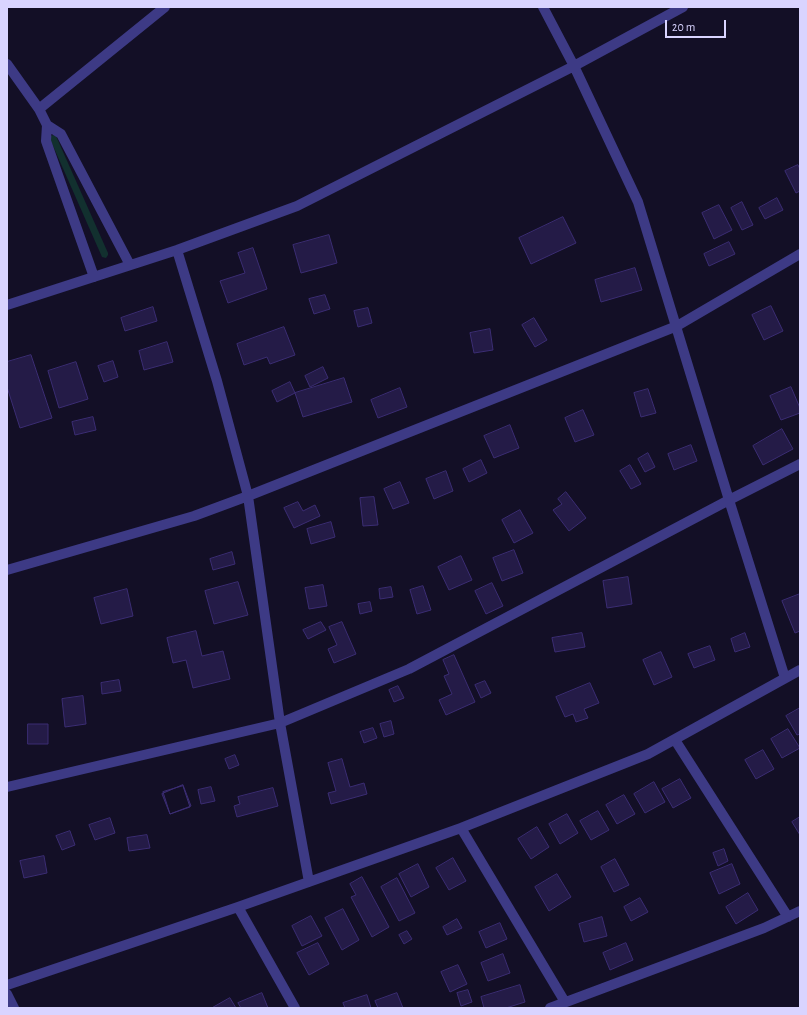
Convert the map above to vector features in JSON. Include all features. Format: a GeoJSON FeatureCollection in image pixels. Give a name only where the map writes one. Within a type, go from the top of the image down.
{"type":"FeatureCollection","features":[{"type":"Feature","properties":{"kind":"street"},"geometry":{"type":"LineString","coordinates":[[39,109],[165,7]]}},
{"type":"Feature","properties":{"kind":"street"},"geometry":{"type":"LineString","coordinates":[[543,7],[574,66],[638,202],[785,678]]}},
{"type":"Feature","properties":{"kind":"street"},"geometry":{"type":"LineString","coordinates":[[7,305],[177,250],[297,206],[574,66],[683,7]]}},
{"type":"Feature","properties":{"kind":"street"},"geometry":{"type":"LineString","coordinates":[[7,64],[39,109],[47,125],[46,141],[94,277]]}},
{"type":"Feature","properties":{"kind":"street"},"geometry":{"type":"LineString","coordinates":[[47,125],[61,134],[130,265]]}},
{"type":"Feature","properties":{"kind":"street"},"geometry":{"type":"LineString","coordinates":[[177,250],[217,381],[248,496],[280,723],[309,882]]}},
{"type":"Feature","properties":{"kind":"street"},"geometry":{"type":"LineString","coordinates":[[7,570],[194,516],[676,326],[800,254]]}},
{"type":"Feature","properties":{"kind":"street"},"geometry":{"type":"LineString","coordinates":[[7,787],[280,723],[409,669],[800,464]]}},
{"type":"Feature","properties":{"kind":"street"},"geometry":{"type":"LineString","coordinates":[[7,985],[238,907],[462,828],[648,754],[800,670]]}},
{"type":"Feature","properties":{"kind":"street"},"geometry":{"type":"LineString","coordinates":[[674,740],[788,917]]}},
{"type":"Feature","properties":{"kind":"street"},"geometry":{"type":"LineString","coordinates":[[462,828],[565,1002]]}},
{"type":"Feature","properties":{"kind":"street"},"geometry":{"type":"LineString","coordinates":[[238,907],[295,1008]]}},
{"type":"Feature","properties":{"kind":"street"},"geometry":{"type":"LineString","coordinates":[[550,1008],[764,928],[800,911]]}},
{"type":"Feature","properties":{"kind":"street"},"geometry":{"type":"LineString","coordinates":[[7,994],[14,1008]]}},
{"type":"Feature","properties":{"kind":"green space"},"geometry":{"type":"Polygon","coordinates":[[[53,135],[56,136],[108,253],[106,258],[102,257],[50,139],[53,135]]]}},
{"type":"Feature","properties":{"kind":"building"},"geometry":{"type":"Polygon","coordinates":[[[798,165],[800,169],[800,191],[796,193],[785,171],[798,165]]]}},
{"type":"Feature","properties":{"kind":"building"},"geometry":{"type":"Polygon","coordinates":[[[777,198],[783,210],[765,219],[759,208],[777,198]]]}},
{"type":"Feature","properties":{"kind":"building"},"geometry":{"type":"Polygon","coordinates":[[[742,202],[753,225],[742,230],[731,208],[742,202]]]}},
{"type":"Feature","properties":{"kind":"building"},"geometry":{"type":"Polygon","coordinates":[[[719,205],[732,230],[714,239],[702,213],[719,205]]]}},
{"type":"Feature","properties":{"kind":"building"},"geometry":{"type":"Polygon","coordinates":[[[563,217],[576,243],[531,264],[519,238],[563,217]]]}},
{"type":"Feature","properties":{"kind":"building"},"geometry":{"type":"Polygon","coordinates":[[[329,235],[337,263],[301,273],[293,245],[329,235]]]}},
{"type":"Feature","properties":{"kind":"building"},"geometry":{"type":"Polygon","coordinates":[[[729,242],[735,254],[709,266],[704,254],[729,242]]]}},
{"type":"Feature","properties":{"kind":"building"},"geometry":{"type":"Polygon","coordinates":[[[253,248],[267,289],[228,303],[220,281],[245,273],[238,253],[253,248]]]}},
{"type":"Feature","properties":{"kind":"building"},"geometry":{"type":"Polygon","coordinates":[[[635,268],[642,290],[601,302],[595,280],[635,268]]]}},
{"type":"Feature","properties":{"kind":"building"},"geometry":{"type":"Polygon","coordinates":[[[325,295],[330,309],[314,314],[309,299],[325,295]]]}},
{"type":"Feature","properties":{"kind":"building"},"geometry":{"type":"Polygon","coordinates":[[[771,306],[783,331],[764,340],[752,315],[771,306]]]}},
{"type":"Feature","properties":{"kind":"building"},"geometry":{"type":"Polygon","coordinates":[[[153,307],[157,321],[125,331],[121,318],[153,307]]]}},
{"type":"Feature","properties":{"kind":"building"},"geometry":{"type":"Polygon","coordinates":[[[368,308],[372,323],[358,327],[354,311],[368,308]]]}},
{"type":"Feature","properties":{"kind":"building"},"geometry":{"type":"Polygon","coordinates":[[[534,318],[547,340],[535,347],[522,325],[534,318]]]}},
{"type":"Feature","properties":{"kind":"building"},"geometry":{"type":"Polygon","coordinates":[[[284,327],[295,355],[270,364],[267,357],[244,365],[237,344],[284,327]]]}},
{"type":"Feature","properties":{"kind":"building"},"geometry":{"type":"Polygon","coordinates":[[[490,329],[493,350],[474,353],[470,333],[490,329]]]}},
{"type":"Feature","properties":{"kind":"building"},"geometry":{"type":"Polygon","coordinates":[[[167,342],[173,362],[144,370],[139,351],[167,342]]]}},
{"type":"Feature","properties":{"kind":"building"},"geometry":{"type":"Polygon","coordinates":[[[31,355],[52,418],[20,428],[7,387],[7,362],[31,355]]]}},
{"type":"Feature","properties":{"kind":"building"},"geometry":{"type":"Polygon","coordinates":[[[113,361],[118,377],[104,382],[98,366],[113,361]]]}},
{"type":"Feature","properties":{"kind":"building"},"geometry":{"type":"Polygon","coordinates":[[[76,362],[88,399],[59,408],[48,371],[76,362]]]}},
{"type":"Feature","properties":{"kind":"building"},"geometry":{"type":"Polygon","coordinates":[[[323,367],[328,378],[310,387],[305,376],[323,367]]]}},
{"type":"Feature","properties":{"kind":"building"},"geometry":{"type":"Polygon","coordinates":[[[344,378],[352,402],[303,417],[295,393],[344,378]]]}},
{"type":"Feature","properties":{"kind":"building"},"geometry":{"type":"Polygon","coordinates":[[[290,382],[295,393],[277,402],[272,391],[290,382]]]}},
{"type":"Feature","properties":{"kind":"building"},"geometry":{"type":"Polygon","coordinates":[[[791,387],[800,408],[800,413],[781,420],[770,396],[791,387]]]}},
{"type":"Feature","properties":{"kind":"building"},"geometry":{"type":"Polygon","coordinates":[[[400,388],[407,407],[378,418],[371,400],[400,388]]]}},
{"type":"Feature","properties":{"kind":"building"},"geometry":{"type":"Polygon","coordinates":[[[648,389],[656,413],[641,417],[634,393],[648,389]]]}},
{"type":"Feature","properties":{"kind":"building"},"geometry":{"type":"Polygon","coordinates":[[[583,410],[594,435],[575,442],[565,418],[583,410]]]}},
{"type":"Feature","properties":{"kind":"building"},"geometry":{"type":"Polygon","coordinates":[[[93,417],[96,430],[75,435],[72,422],[93,417]]]}},
{"type":"Feature","properties":{"kind":"building"},"geometry":{"type":"Polygon","coordinates":[[[510,425],[519,448],[494,458],[484,436],[510,425]]]}},
{"type":"Feature","properties":{"kind":"building"},"geometry":{"type":"Polygon","coordinates":[[[782,429],[793,449],[763,465],[753,446],[782,429]]]}},
{"type":"Feature","properties":{"kind":"building"},"geometry":{"type":"Polygon","coordinates":[[[691,445],[697,461],[674,470],[668,454],[691,445]]]}},
{"type":"Feature","properties":{"kind":"building"},"geometry":{"type":"Polygon","coordinates":[[[648,453],[655,467],[645,472],[638,459],[648,453]]]}},
{"type":"Feature","properties":{"kind":"building"},"geometry":{"type":"Polygon","coordinates":[[[481,460],[487,473],[469,482],[463,469],[481,460]]]}},
{"type":"Feature","properties":{"kind":"building"},"geometry":{"type":"Polygon","coordinates":[[[630,465],[641,484],[631,489],[620,471],[630,465]]]}},
{"type":"Feature","properties":{"kind":"building"},"geometry":{"type":"Polygon","coordinates":[[[446,471],[453,491],[434,499],[426,479],[446,471]]]}},
{"type":"Feature","properties":{"kind":"building"},"geometry":{"type":"Polygon","coordinates":[[[400,482],[409,503],[393,509],[384,489],[400,482]]]}},
{"type":"Feature","properties":{"kind":"building"},"geometry":{"type":"Polygon","coordinates":[[[566,492],[586,518],[569,531],[553,510],[562,504],[558,499],[566,492]]]}},
{"type":"Feature","properties":{"kind":"building"},"geometry":{"type":"Polygon","coordinates":[[[374,497],[378,525],[363,526],[360,498],[374,497]]]}},
{"type":"Feature","properties":{"kind":"building"},"geometry":{"type":"Polygon","coordinates":[[[298,502],[303,511],[315,505],[320,516],[294,528],[284,508],[298,502]]]}},
{"type":"Feature","properties":{"kind":"building"},"geometry":{"type":"Polygon","coordinates":[[[520,510],[533,533],[514,543],[502,520],[520,510]]]}},
{"type":"Feature","properties":{"kind":"building"},"geometry":{"type":"Polygon","coordinates":[[[331,522],[335,537],[311,544],[307,529],[331,522]]]}},
{"type":"Feature","properties":{"kind":"building"},"geometry":{"type":"Polygon","coordinates":[[[514,550],[523,573],[502,581],[493,558],[514,550]]]}},
{"type":"Feature","properties":{"kind":"building"},"geometry":{"type":"Polygon","coordinates":[[[232,552],[235,564],[213,570],[210,559],[232,552]]]}},
{"type":"Feature","properties":{"kind":"building"},"geometry":{"type":"Polygon","coordinates":[[[461,556],[472,580],[449,590],[438,567],[461,556]]]}},
{"type":"Feature","properties":{"kind":"building"},"geometry":{"type":"Polygon","coordinates":[[[628,577],[632,604],[607,608],[603,581],[628,577]]]}},
{"type":"Feature","properties":{"kind":"building"},"geometry":{"type":"Polygon","coordinates":[[[238,582],[248,615],[214,624],[205,591],[238,582]]]}},
{"type":"Feature","properties":{"kind":"building"},"geometry":{"type":"Polygon","coordinates":[[[492,583],[503,606],[486,614],[475,591],[492,583]]]}},
{"type":"Feature","properties":{"kind":"building"},"geometry":{"type":"Polygon","coordinates":[[[323,585],[327,606],[309,609],[305,588],[323,585]]]}},
{"type":"Feature","properties":{"kind":"building"},"geometry":{"type":"Polygon","coordinates":[[[423,586],[431,610],[417,614],[410,590],[423,586]]]}},
{"type":"Feature","properties":{"kind":"building"},"geometry":{"type":"Polygon","coordinates":[[[391,587],[393,597],[380,599],[379,589],[391,587]]]}},
{"type":"Feature","properties":{"kind":"building"},"geometry":{"type":"Polygon","coordinates":[[[127,589],[133,616],[101,624],[94,598],[127,589]]]}},
{"type":"Feature","properties":{"kind":"building"},"geometry":{"type":"Polygon","coordinates":[[[800,594],[800,631],[795,633],[782,601],[800,594]]]}},
{"type":"Feature","properties":{"kind":"building"},"geometry":{"type":"Polygon","coordinates":[[[370,602],[372,611],[360,614],[358,604],[370,602]]]}},
{"type":"Feature","properties":{"kind":"building"},"geometry":{"type":"Polygon","coordinates":[[[321,622],[326,630],[308,639],[303,630],[321,622]]]}},
{"type":"Feature","properties":{"kind":"building"},"geometry":{"type":"Polygon","coordinates":[[[342,622],[356,654],[334,663],[328,649],[337,645],[329,627],[342,622]]]}},
{"type":"Feature","properties":{"kind":"building"},"geometry":{"type":"Polygon","coordinates":[[[196,631],[202,656],[223,651],[230,679],[193,688],[186,660],[173,663],[167,638],[196,631]]]}},
{"type":"Feature","properties":{"kind":"building"},"geometry":{"type":"Polygon","coordinates":[[[582,633],[585,647],[555,652],[552,638],[582,633]]]}},
{"type":"Feature","properties":{"kind":"building"},"geometry":{"type":"Polygon","coordinates":[[[745,633],[750,647],[735,652],[731,639],[745,633]]]}},
{"type":"Feature","properties":{"kind":"building"},"geometry":{"type":"Polygon","coordinates":[[[710,646],[715,660],[694,668],[688,654],[710,646]]]}},
{"type":"Feature","properties":{"kind":"building"},"geometry":{"type":"Polygon","coordinates":[[[661,652],[672,677],[654,685],[643,660],[661,652]]]}},
{"type":"Feature","properties":{"kind":"building"},"geometry":{"type":"Polygon","coordinates":[[[454,655],[475,702],[446,715],[439,700],[452,694],[444,676],[449,674],[443,660],[454,655]]]}},
{"type":"Feature","properties":{"kind":"building"},"geometry":{"type":"Polygon","coordinates":[[[119,680],[121,691],[102,694],[101,683],[119,680]]]}},
{"type":"Feature","properties":{"kind":"building"},"geometry":{"type":"Polygon","coordinates":[[[485,681],[491,693],[481,698],[475,685],[485,681]]]}},
{"type":"Feature","properties":{"kind":"building"},"geometry":{"type":"Polygon","coordinates":[[[590,683],[599,703],[584,709],[588,718],[576,722],[573,714],[565,717],[556,697],[590,683]]]}},
{"type":"Feature","properties":{"kind":"building"},"geometry":{"type":"Polygon","coordinates":[[[398,686],[404,698],[394,702],[389,690],[398,686]]]}},
{"type":"Feature","properties":{"kind":"building"},"geometry":{"type":"Polygon","coordinates":[[[83,696],[86,724],[65,727],[62,699],[83,696]]]}},
{"type":"Feature","properties":{"kind":"building"},"geometry":{"type":"Polygon","coordinates":[[[800,708],[800,734],[797,735],[786,716],[800,708]]]}},
{"type":"Feature","properties":{"kind":"building"},"geometry":{"type":"Polygon","coordinates":[[[391,721],[394,734],[384,737],[380,724],[391,721]]]}},
{"type":"Feature","properties":{"kind":"building"},"geometry":{"type":"Polygon","coordinates":[[[28,724],[48,724],[48,744],[28,744],[28,724]]]}},
{"type":"Feature","properties":{"kind":"building"},"geometry":{"type":"Polygon","coordinates":[[[373,728],[377,738],[364,743],[360,732],[373,728]]]}},
{"type":"Feature","properties":{"kind":"building"},"geometry":{"type":"Polygon","coordinates":[[[788,729],[800,748],[782,758],[771,739],[788,729]]]}},
{"type":"Feature","properties":{"kind":"building"},"geometry":{"type":"Polygon","coordinates":[[[763,750],[774,769],[756,779],[745,760],[763,750]]]}},
{"type":"Feature","properties":{"kind":"building"},"geometry":{"type":"Polygon","coordinates":[[[235,755],[239,765],[229,769],[225,759],[235,755]]]}},
{"type":"Feature","properties":{"kind":"building"},"geometry":{"type":"Polygon","coordinates":[[[342,759],[350,787],[364,783],[367,794],[331,804],[328,793],[336,791],[328,763],[342,759]]]}},
{"type":"Feature","properties":{"kind":"building"},"geometry":{"type":"Polygon","coordinates":[[[680,779],[691,798],[673,808],[662,789],[680,779]]]}},
{"type":"Feature","properties":{"kind":"building"},"geometry":{"type":"Polygon","coordinates":[[[654,782],[665,802],[645,813],[634,794],[654,782]]]}},
{"type":"Feature","properties":{"kind":"building"},"geometry":{"type":"Polygon","coordinates":[[[183,785],[191,806],[170,814],[162,794],[183,785]]]}},
{"type":"Feature","properties":{"kind":"building"},"geometry":{"type":"Polygon","coordinates":[[[183,786],[190,807],[170,814],[163,792],[183,786]]]}},
{"type":"Feature","properties":{"kind":"building"},"geometry":{"type":"Polygon","coordinates":[[[211,787],[215,801],[201,804],[198,790],[211,787]]]}},
{"type":"Feature","properties":{"kind":"building"},"geometry":{"type":"Polygon","coordinates":[[[273,788],[278,806],[237,817],[234,806],[240,804],[238,797],[273,788]]]}},
{"type":"Feature","properties":{"kind":"building"},"geometry":{"type":"Polygon","coordinates":[[[624,795],[635,814],[617,824],[606,805],[624,795]]]}},
{"type":"Feature","properties":{"kind":"building"},"geometry":{"type":"Polygon","coordinates":[[[598,811],[609,830],[591,840],[580,821],[598,811]]]}},
{"type":"Feature","properties":{"kind":"building"},"geometry":{"type":"Polygon","coordinates":[[[567,814],[578,833],[560,844],[549,824],[567,814]]]}},
{"type":"Feature","properties":{"kind":"building"},"geometry":{"type":"Polygon","coordinates":[[[800,817],[800,835],[792,822],[800,817]]]}},
{"type":"Feature","properties":{"kind":"building"},"geometry":{"type":"Polygon","coordinates":[[[110,818],[115,833],[95,840],[89,825],[110,818]]]}},
{"type":"Feature","properties":{"kind":"building"},"geometry":{"type":"Polygon","coordinates":[[[537,827],[549,847],[531,859],[518,839],[537,827]]]}},
{"type":"Feature","properties":{"kind":"building"},"geometry":{"type":"Polygon","coordinates":[[[70,831],[75,845],[62,850],[56,836],[70,831]]]}},
{"type":"Feature","properties":{"kind":"building"},"geometry":{"type":"Polygon","coordinates":[[[147,835],[150,848],[129,851],[127,838],[147,835]]]}},
{"type":"Feature","properties":{"kind":"building"},"geometry":{"type":"Polygon","coordinates":[[[724,849],[728,861],[718,866],[713,853],[724,849]]]}},
{"type":"Feature","properties":{"kind":"building"},"geometry":{"type":"Polygon","coordinates":[[[44,856],[47,873],[24,878],[20,861],[44,856]]]}},
{"type":"Feature","properties":{"kind":"building"},"geometry":{"type":"Polygon","coordinates":[[[453,858],[466,881],[449,890],[436,868],[453,858]]]}},
{"type":"Feature","properties":{"kind":"building"},"geometry":{"type":"Polygon","coordinates":[[[615,859],[629,885],[614,892],[601,867],[615,859]]]}},
{"type":"Feature","properties":{"kind":"building"},"geometry":{"type":"Polygon","coordinates":[[[418,864],[429,887],[411,897],[399,874],[418,864]]]}},
{"type":"Feature","properties":{"kind":"building"},"geometry":{"type":"Polygon","coordinates":[[[732,864],[740,884],[719,894],[710,873],[732,864]]]}},
{"type":"Feature","properties":{"kind":"building"},"geometry":{"type":"Polygon","coordinates":[[[557,874],[571,897],[549,911],[535,887],[557,874]]]}},
{"type":"Feature","properties":{"kind":"building"},"geometry":{"type":"Polygon","coordinates":[[[362,877],[389,927],[372,937],[351,897],[356,895],[350,884],[362,877]]]}},
{"type":"Feature","properties":{"kind":"building"},"geometry":{"type":"Polygon","coordinates":[[[397,878],[415,913],[399,921],[381,887],[397,878]]]}},
{"type":"Feature","properties":{"kind":"building"},"geometry":{"type":"Polygon","coordinates":[[[748,893],[758,910],[736,924],[726,907],[748,893]]]}},
{"type":"Feature","properties":{"kind":"building"},"geometry":{"type":"Polygon","coordinates":[[[640,898],[648,912],[631,921],[624,907],[640,898]]]}},
{"type":"Feature","properties":{"kind":"building"},"geometry":{"type":"Polygon","coordinates":[[[343,909],[359,940],[342,950],[325,918],[343,909]]]}},
{"type":"Feature","properties":{"kind":"building"},"geometry":{"type":"Polygon","coordinates":[[[311,916],[322,936],[302,946],[292,926],[311,916]]]}},
{"type":"Feature","properties":{"kind":"building"},"geometry":{"type":"Polygon","coordinates":[[[602,917],[607,936],[584,942],[579,924],[602,917]]]}},
{"type":"Feature","properties":{"kind":"building"},"geometry":{"type":"Polygon","coordinates":[[[457,919],[462,928],[447,935],[443,927],[457,919]]]}},
{"type":"Feature","properties":{"kind":"building"},"geometry":{"type":"Polygon","coordinates":[[[500,923],[507,939],[486,948],[479,932],[500,923]]]}},
{"type":"Feature","properties":{"kind":"building"},"geometry":{"type":"Polygon","coordinates":[[[407,931],[412,939],[404,944],[399,935],[407,931]]]}},
{"type":"Feature","properties":{"kind":"building"},"geometry":{"type":"Polygon","coordinates":[[[318,943],[329,964],[309,975],[297,953],[318,943]]]}},
{"type":"Feature","properties":{"kind":"building"},"geometry":{"type":"Polygon","coordinates":[[[626,943],[633,960],[610,970],[603,953],[626,943]]]}},
{"type":"Feature","properties":{"kind":"building"},"geometry":{"type":"Polygon","coordinates":[[[503,954],[510,973],[488,981],[481,963],[503,954]]]}},
{"type":"Feature","properties":{"kind":"building"},"geometry":{"type":"Polygon","coordinates":[[[458,965],[467,984],[450,992],[441,972],[458,965]]]}},
{"type":"Feature","properties":{"kind":"building"},"geometry":{"type":"Polygon","coordinates":[[[520,985],[525,1002],[506,1008],[484,1008],[481,997],[520,985]]]}},
{"type":"Feature","properties":{"kind":"building"},"geometry":{"type":"Polygon","coordinates":[[[468,990],[472,1002],[461,1006],[457,993],[468,990]]]}},
{"type":"Feature","properties":{"kind":"building"},"geometry":{"type":"Polygon","coordinates":[[[262,993],[268,1008],[241,1008],[238,1003],[262,993]]]}},
{"type":"Feature","properties":{"kind":"building"},"geometry":{"type":"Polygon","coordinates":[[[397,993],[403,1008],[378,1008],[375,1001],[397,993]]]}},
{"type":"Feature","properties":{"kind":"building"},"geometry":{"type":"Polygon","coordinates":[[[367,995],[371,1008],[345,1008],[343,1003],[367,995]]]}},
{"type":"Feature","properties":{"kind":"building"},"geometry":{"type":"Polygon","coordinates":[[[230,998],[236,1008],[212,1008],[230,998]]]}}]}
